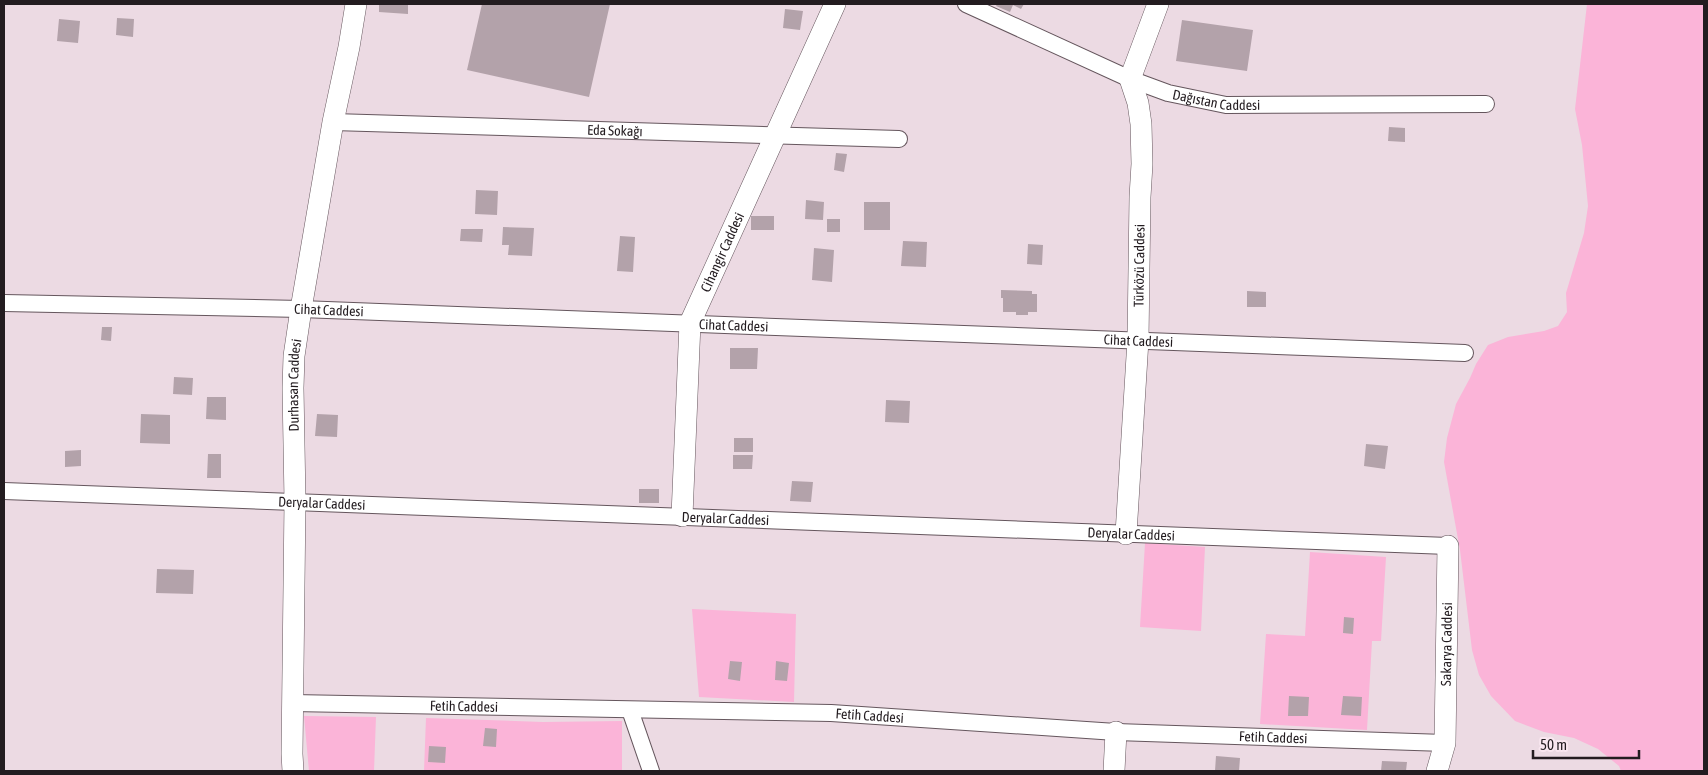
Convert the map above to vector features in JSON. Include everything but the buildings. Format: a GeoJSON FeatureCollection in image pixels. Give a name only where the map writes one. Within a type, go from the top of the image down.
{"type":"FeatureCollection","features":[{"type":"Feature","properties":{"kind":"street","name":"Durhasan Caddesi"},"geometry":{"type":"LineString","coordinates":[[293,771],[292,703],[296,501],[294,356],[333,122],[356,4]]}},
{"type":"Feature","properties":{"kind":"street","name":"Cihangir Caddesi"},"geometry":{"type":"LineString","coordinates":[[682,516],[690,323],[835,4]]}},
{"type":"Feature","properties":{"kind":"street","name":"Dağıstan Caddesi"},"geometry":{"type":"LineString","coordinates":[[966,4],[1130,79],[1188,98],[1226,104],[1486,104]]}},
{"type":"Feature","properties":{"kind":"street"},"geometry":{"type":"LineString","coordinates":[[1130,79],[1158,4]]}},
{"type":"Feature","properties":{"kind":"street","name":"Türközü Caddesi"},"geometry":{"type":"LineString","coordinates":[[1126,534],[1138,340],[1142,144],[1138,103],[1130,79]]}},
{"type":"Feature","properties":{"kind":"street","name":"Eda Sokağı"},"geometry":{"type":"LineString","coordinates":[[333,122],[899,139]]}},
{"type":"Feature","properties":{"kind":"street","name":"Cihat Caddesi"},"geometry":{"type":"LineString","coordinates":[[4,303],[301,309],[1465,353]]}},
{"type":"Feature","properties":{"kind":"street","name":"Deryalar Caddesi"},"geometry":{"type":"LineString","coordinates":[[4,491],[1448,546]]}},
{"type":"Feature","properties":{"kind":"street","name":"Sakarya Caddesi"},"geometry":{"type":"LineString","coordinates":[[1437,771],[1445,744],[1448,546]]}},
{"type":"Feature","properties":{"kind":"street","name":"Fetih Caddesi"},"geometry":{"type":"LineString","coordinates":[[292,703],[830,713],[1116,732],[1445,744]]}},
{"type":"Feature","properties":{"kind":"street"},"geometry":{"type":"LineString","coordinates":[[630,710],[651,771]]}},
{"type":"Feature","properties":{"kind":"street"},"geometry":{"type":"LineString","coordinates":[[1114,771],[1116,732]]}},
{"type":"Feature","properties":{"kind":"street","name":"Sakarya Caddesi"},"geometry":{"type":"LineString","coordinates":[[1445,744],[1454,771]]}},
{"type":"Feature","properties":{"kind":"shaded area"},"geometry":{"type":"Polygon","coordinates":[[[1587,4],[1704,4],[1704,771],[1621,771],[1619,766],[1598,749],[1574,738],[1544,732],[1515,721],[1491,696],[1479,675],[1472,650],[1460,550],[1444,462],[1447,438],[1456,404],[1488,345],[1508,337],[1544,331],[1558,326],[1567,312],[1566,293],[1584,233],[1588,206],[1582,145],[1575,109],[1587,4]]]}},
{"type":"Feature","properties":{"kind":"shaded area"},"geometry":{"type":"Polygon","coordinates":[[[1145,543],[1205,547],[1201,631],[1140,627],[1145,543]]]}},
{"type":"Feature","properties":{"kind":"shaded area"},"geometry":{"type":"Polygon","coordinates":[[[1310,552],[1386,557],[1381,641],[1372,641],[1367,730],[1260,724],[1266,634],[1305,636],[1310,552]]]}},
{"type":"Feature","properties":{"kind":"shaded area"},"geometry":{"type":"Polygon","coordinates":[[[692,609],[796,614],[794,702],[699,697],[692,609]]]}},
{"type":"Feature","properties":{"kind":"shaded area"},"geometry":{"type":"Polygon","coordinates":[[[304,716],[376,717],[374,771],[309,771],[304,716]]]}},
{"type":"Feature","properties":{"kind":"shaded area"},"geometry":{"type":"Polygon","coordinates":[[[426,718],[543,722],[622,721],[622,771],[424,771],[426,718]]]}}]}
